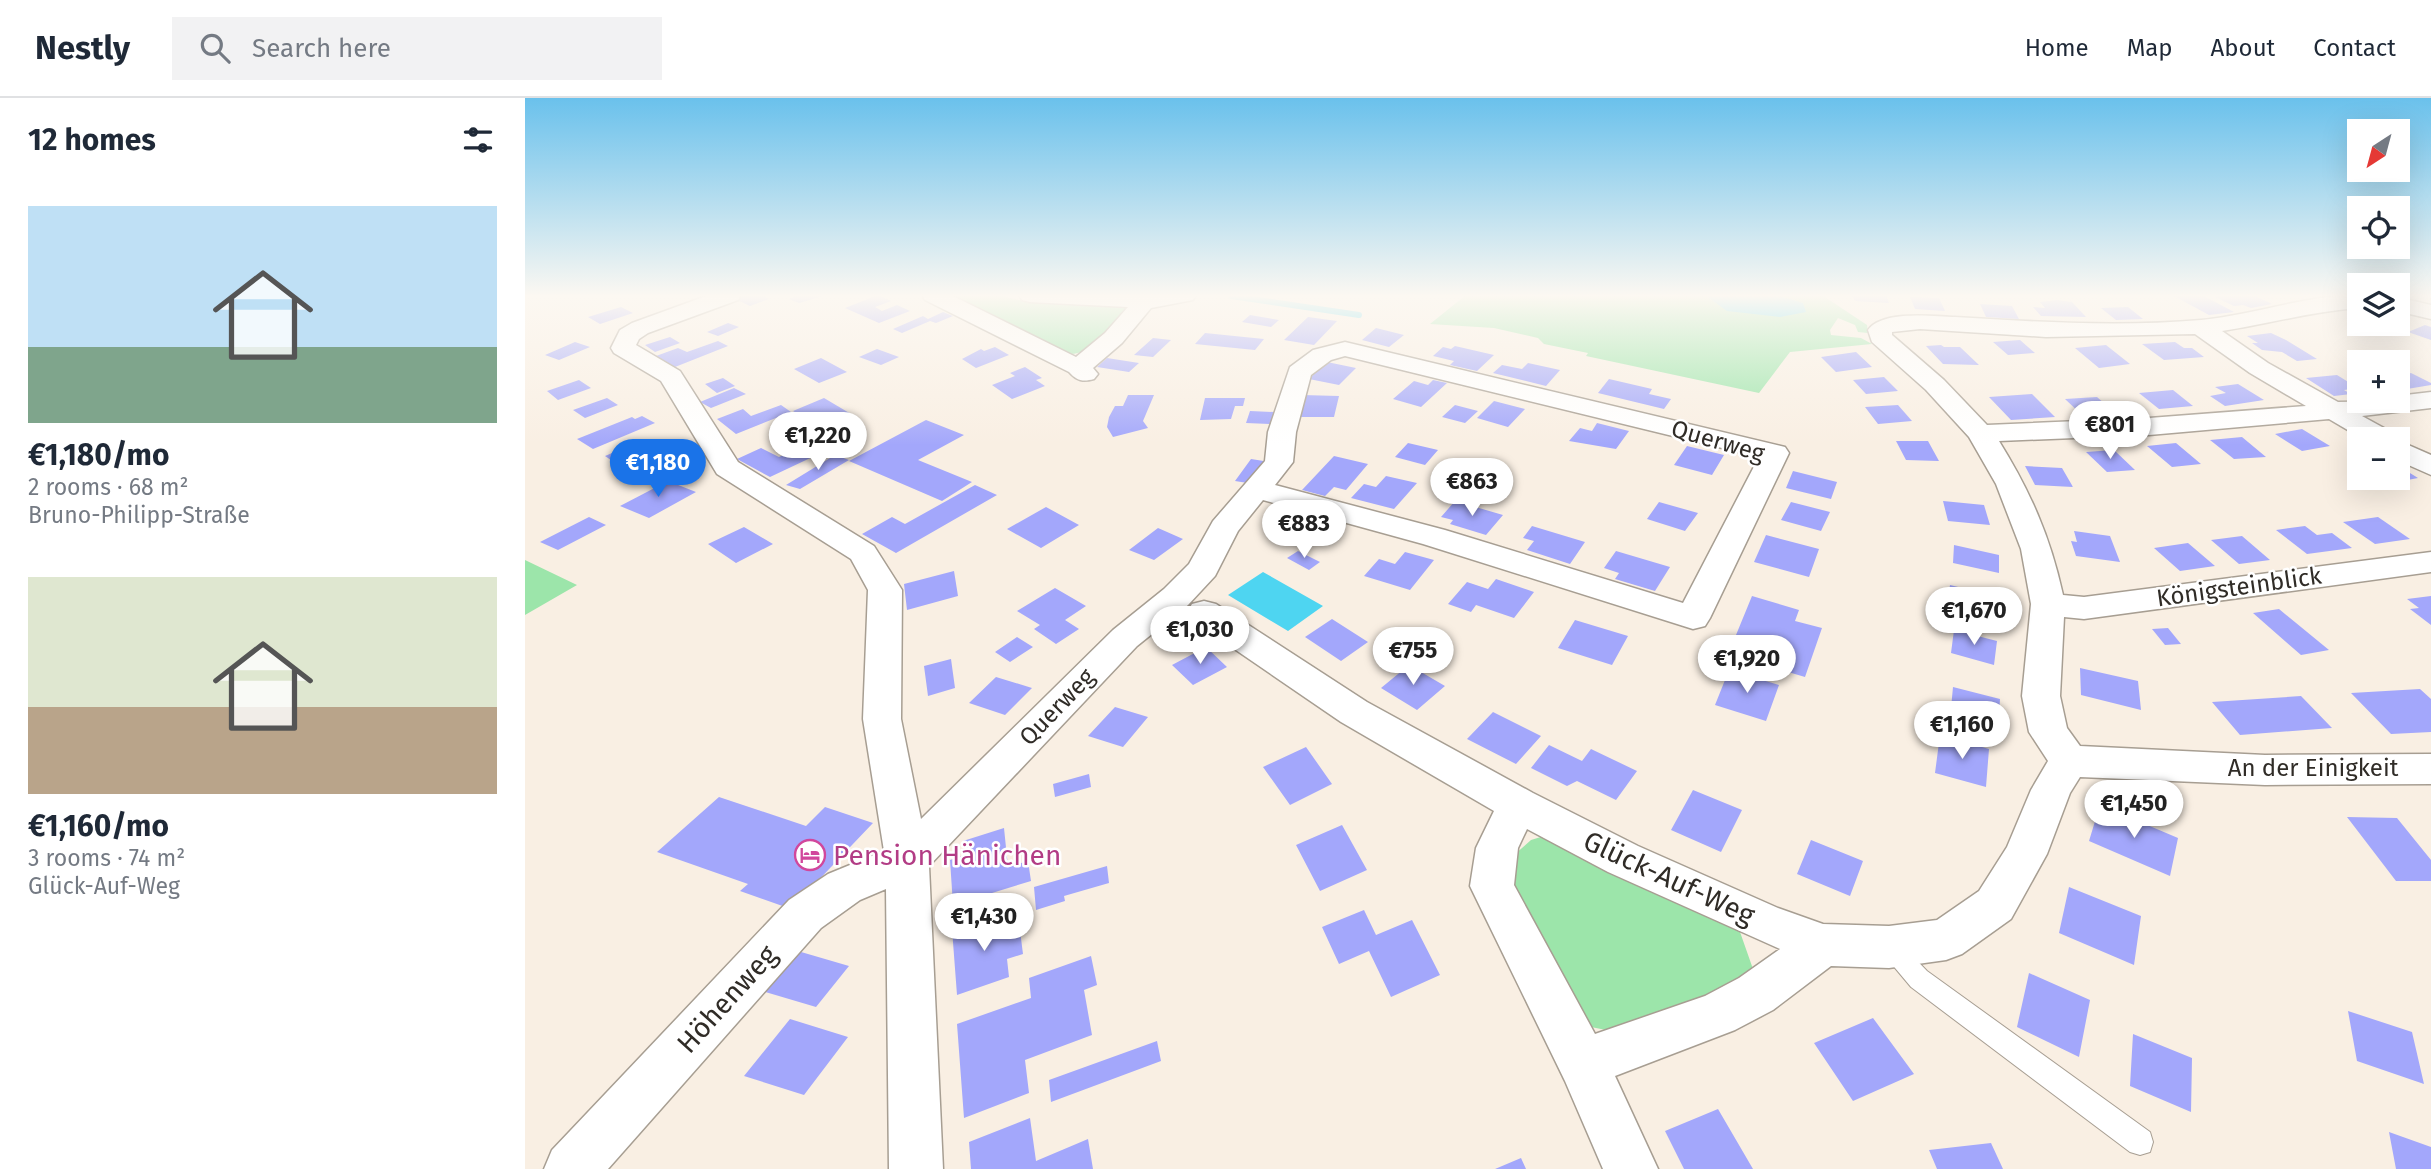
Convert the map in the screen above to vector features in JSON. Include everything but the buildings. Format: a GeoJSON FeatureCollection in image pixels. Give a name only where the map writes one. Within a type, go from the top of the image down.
{"type":"FeatureCollection","features":[{"type":"Feature","properties":{"kind":"street"},"geometry":{"type":"LineString","coordinates":[[624,345],[623,348],[671,376],[727,468],[863,553],[885,590],[882,719],[907,860],[916,1169]]}},
{"type":"Feature","properties":{"kind":"street"},"geometry":{"type":"LineString","coordinates":[[1030,345],[1081,371],[1106,345]]}},
{"type":"Feature","properties":{"kind":"street"},"geometry":{"type":"LineString","coordinates":[[1889,345],[1935,385],[1980,433],[2011,484],[2037,549],[2047,604],[2041,696],[2047,732],[2069,761]]}},
{"type":"Feature","properties":{"kind":"street"},"geometry":{"type":"LineString","coordinates":[[2226,345],[2259,368],[2362,427]]}},
{"type":"Feature","properties":{"kind":"street","name":"Querweg"},"geometry":{"type":"LineString","coordinates":[[907,860],[1125,638],[1177,597],[1203,569],[1224,528],[1279,462],[1282,432],[1299,372],[1322,355],[1345,349],[1775,453],[1693,618],[1434,537],[1258,490]]}},
{"type":"Feature","properties":{"kind":"street"},"geometry":{"type":"LineString","coordinates":[[1980,433],[2041,432],[2336,412],[2431,400]]}},
{"type":"Feature","properties":{"kind":"street"},"geometry":{"type":"LineString","coordinates":[[2410,455],[2431,466]]}},
{"type":"Feature","properties":{"kind":"street","name":"Königsteinblick"},"geometry":{"type":"LineString","coordinates":[[2047,604],[2084,608],[2431,562]]}},
{"type":"Feature","properties":{"kind":"street","name":"Glück-Auf-Weg"},"geometry":{"type":"LineString","coordinates":[[1204,612],[1354,712],[1518,805],[1623,859],[1762,922],[1823,945],[1889,947],[1946,939],[1995,905],[2025,854],[2051,790],[2069,761]]}},
{"type":"Feature","properties":{"kind":"street","name":"An der Einigkeit"},"geometry":{"type":"LineString","coordinates":[[2069,761],[2265,770],[2431,769]]}},
{"type":"Feature","properties":{"kind":"street"},"geometry":{"type":"LineString","coordinates":[[1518,805],[1497,848],[1493,886],[1583,1063],[1631,1169]]}},
{"type":"Feature","properties":{"kind":"street","name":"Höhenweg"},"geometry":{"type":"LineString","coordinates":[[571,1169],[805,914],[844,887],[907,860]]}},
{"type":"Feature","properties":{"kind":"street"},"geometry":{"type":"LineString","coordinates":[[1583,1063],[1718,1014],[1756,994],[1823,945]]}},
{"type":"Feature","properties":{"kind":"lane"},"geometry":{"type":"LineString","coordinates":[[1889,947],[1919,979],[2140,1142]]}},
{"type":"Feature","properties":{"kind":"green space"},"geometry":{"type":"Polygon","coordinates":[[[1051,345],[1095,345],[1079,353],[1070,354],[1051,345]]]}},
{"type":"Feature","properties":{"kind":"green space"},"geometry":{"type":"Polygon","coordinates":[[[1549,345],[1862,345],[1790,352],[1759,393],[1586,356],[1588,353],[1549,345]]]}},
{"type":"Feature","properties":{"kind":"green space"},"geometry":{"type":"Polygon","coordinates":[[[525,560],[577,585],[525,615],[525,560]]]}},
{"type":"Feature","properties":{"kind":"green space"},"geometry":{"type":"Polygon","coordinates":[[[1544,836],[1740,932],[1753,969],[1729,991],[1621,1033],[1586,1026],[1511,898],[1506,862],[1531,840],[1544,836]]]}},
{"type":"Feature","properties":{"kind":"water"},"geometry":{"type":"Polygon","coordinates":[[[1263,572],[1323,606],[1288,631],[1228,595],[1263,572]]]}},
{"type":"Feature","properties":{"kind":"place","name":"Pension Hänichen"},"geometry":{"type":"Point","coordinates":[810,855]}}]}
